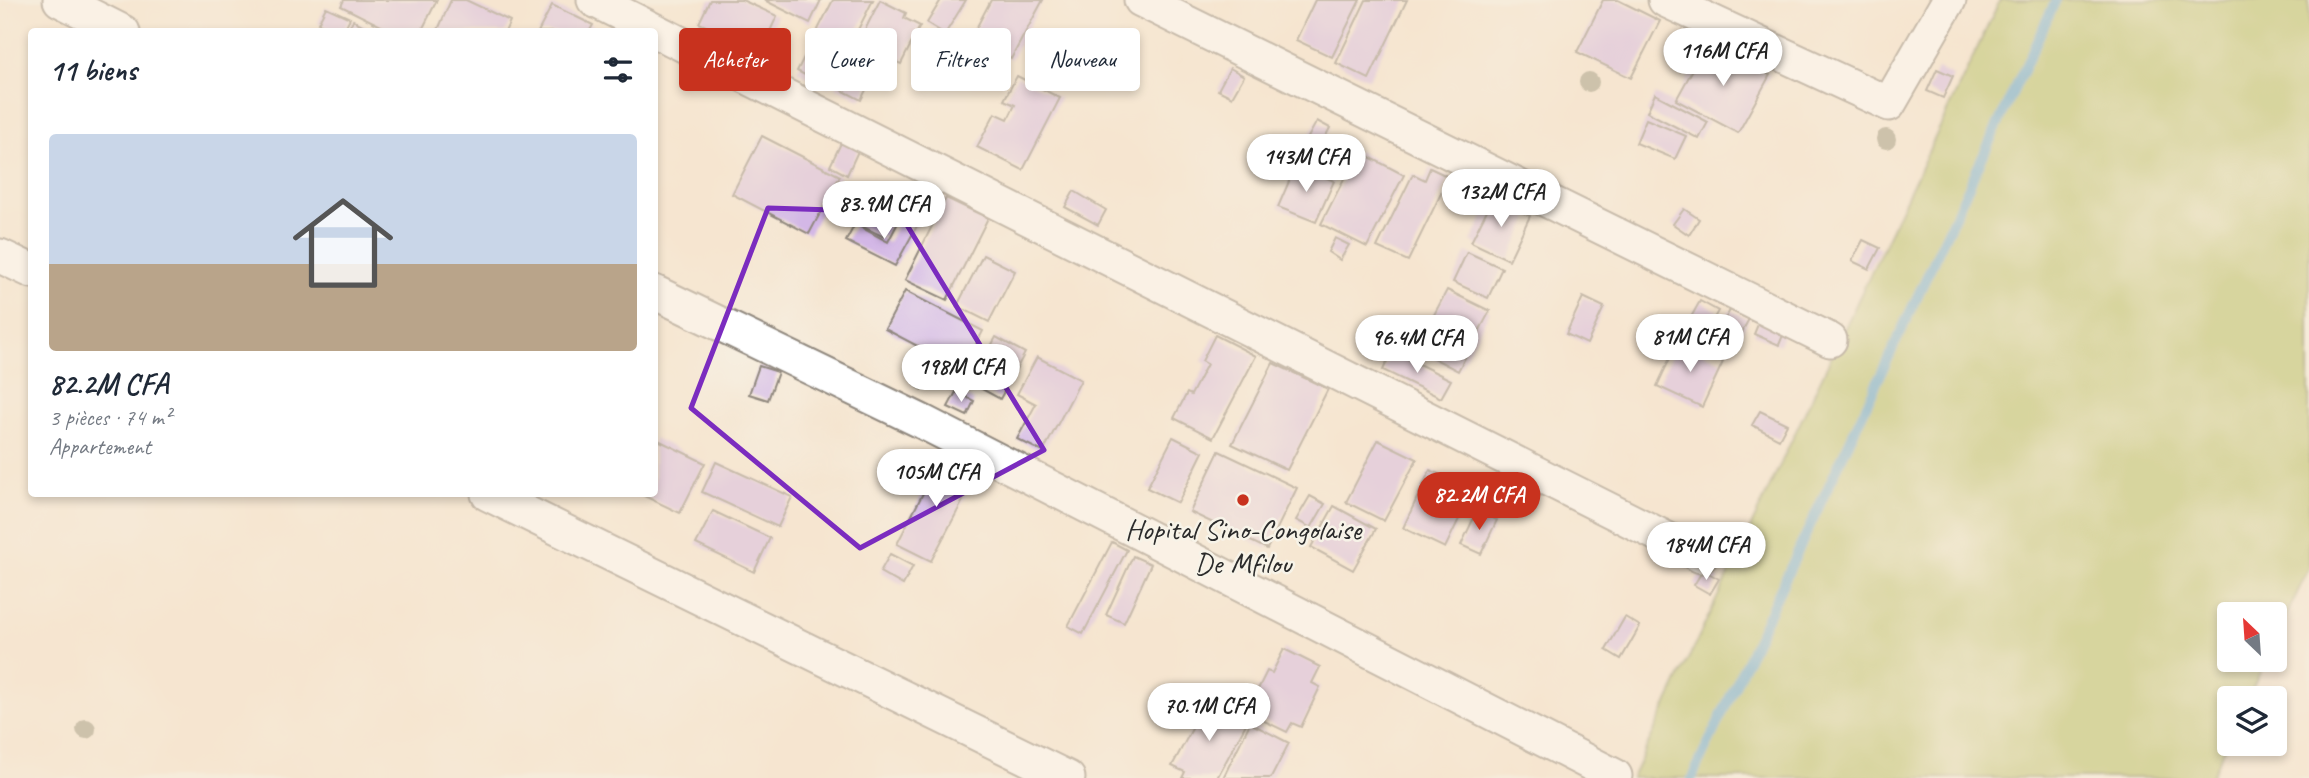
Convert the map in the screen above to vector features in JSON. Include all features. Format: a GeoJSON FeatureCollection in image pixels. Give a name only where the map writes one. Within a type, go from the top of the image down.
{"type":"FeatureCollection","features":[{"type":"Feature","properties":{"kind":"street"},"geometry":{"type":"LineString","coordinates":[[60,0],[115,28]]}},
{"type":"Feature","properties":{"kind":"street"},"geometry":{"type":"LineString","coordinates":[[594,0],[650,28]]}},
{"type":"Feature","properties":{"kind":"street"},"geometry":{"type":"LineString","coordinates":[[1141,0],[1830,340]]}},
{"type":"Feature","properties":{"kind":"street"},"geometry":{"type":"LineString","coordinates":[[1665,0],[1889,104],[1949,0]]}},
{"type":"Feature","properties":{"kind":"street"},"geometry":{"type":"LineString","coordinates":[[658,32],[1701,556]]}},
{"type":"Feature","properties":{"kind":"street"},"geometry":{"type":"LineString","coordinates":[[0,256],[28,269]]}},
{"type":"Feature","properties":{"kind":"street"},"geometry":{"type":"LineString","coordinates":[[658,294],[923,422],[1615,776]]}},
{"type":"Feature","properties":{"kind":"street"},"geometry":{"type":"LineString","coordinates":[[494,497],[1068,778]]}},
{"type":"Feature","properties":{"kind":"highlighted area"},"geometry":{"type":"Polygon","coordinates":[[[768,208],[899,212],[1044,450],[860,548],[691,408],[768,208]]]}},
{"type":"Feature","properties":{"kind":"green space"},"geometry":{"type":"Polygon","coordinates":[[[2000,0],[2309,0],[2309,568],[2287,615],[2287,602],[2217,602],[2217,672],[2260,672],[2254,686],[2217,686],[2217,756],[2221,756],[2211,778],[1632,778],[2000,0]]]}},
{"type":"Feature","properties":{"kind":"building"},"geometry":{"type":"Polygon","coordinates":[[[344,0],[437,0],[423,28],[385,28],[341,6],[344,0]]]}},
{"type":"Feature","properties":{"kind":"building"},"geometry":{"type":"Polygon","coordinates":[[[451,0],[466,0],[510,21],[507,28],[439,28],[451,0]]]}},
{"type":"Feature","properties":{"kind":"building"},"geometry":{"type":"Polygon","coordinates":[[[710,0],[742,0],[777,16],[772,28],[710,28],[699,23],[710,0]]]}},
{"type":"Feature","properties":{"kind":"building"},"geometry":{"type":"Polygon","coordinates":[[[764,0],[821,0],[810,23],[764,0]]]}},
{"type":"Feature","properties":{"kind":"building"},"geometry":{"type":"Polygon","coordinates":[[[833,0],[873,0],[859,28],[819,28],[833,0]]]}},
{"type":"Feature","properties":{"kind":"building"},"geometry":{"type":"Polygon","coordinates":[[[880,0],[906,13],[904,18],[920,26],[911,28],[911,44],[901,64],[897,62],[897,28],[866,28],[880,0]]]}},
{"type":"Feature","properties":{"kind":"building"},"geometry":{"type":"Polygon","coordinates":[[[941,0],[966,0],[949,28],[935,28],[927,23],[941,0]]]}},
{"type":"Feature","properties":{"kind":"building"},"geometry":{"type":"Polygon","coordinates":[[[991,0],[1043,0],[1028,28],[1025,28],[1025,33],[1011,59],[1011,28],[976,28],[991,0]]]}},
{"type":"Feature","properties":{"kind":"building"},"geometry":{"type":"Polygon","coordinates":[[[1315,0],[1360,0],[1332,57],[1296,40],[1315,0]]]}},
{"type":"Feature","properties":{"kind":"building"},"geometry":{"type":"Polygon","coordinates":[[[1366,0],[1407,0],[1369,79],[1336,63],[1366,0]]]}},
{"type":"Feature","properties":{"kind":"building"},"geometry":{"type":"Polygon","coordinates":[[[1603,0],[1618,0],[1660,21],[1631,78],[1577,52],[1603,0]]]}},
{"type":"Feature","properties":{"kind":"building"},"geometry":{"type":"Polygon","coordinates":[[[552,5],[593,25],[591,28],[540,28],[552,5]]]}},
{"type":"Feature","properties":{"kind":"building"},"geometry":{"type":"Polygon","coordinates":[[[326,7],[350,18],[345,28],[329,28],[318,23],[326,7]]]}},
{"type":"Feature","properties":{"kind":"building"},"geometry":{"type":"Polygon","coordinates":[[[353,20],[368,28],[349,28],[353,20]]]}},
{"type":"Feature","properties":{"kind":"building"},"geometry":{"type":"Polygon","coordinates":[[[1708,42],[1770,75],[1738,133],[1676,100],[1708,42]]]}},
{"type":"Feature","properties":{"kind":"building"},"geometry":{"type":"Polygon","coordinates":[[[805,55],[805,75],[797,71],[805,55]]]}},
{"type":"Feature","properties":{"kind":"building"},"geometry":{"type":"Polygon","coordinates":[[[1230,68],[1244,76],[1232,97],[1218,90],[1230,68]]]}},
{"type":"Feature","properties":{"kind":"building"},"geometry":{"type":"Polygon","coordinates":[[[1937,69],[1953,76],[1943,98],[1927,91],[1937,69]]]}},
{"type":"Feature","properties":{"kind":"building"},"geometry":{"type":"Polygon","coordinates":[[[1017,76],[1025,80],[1025,91],[1046,91],[1060,98],[1023,170],[977,147],[995,113],[1008,119],[1015,105],[1004,100],[1017,76]]]}},
{"type":"Feature","properties":{"kind":"building"},"geometry":{"type":"Polygon","coordinates":[[[844,91],[866,91],[861,100],[844,91]]]}},
{"type":"Feature","properties":{"kind":"building"},"geometry":{"type":"Polygon","coordinates":[[[1655,94],[1708,122],[1699,139],[1647,112],[1655,94]]]}},
{"type":"Feature","properties":{"kind":"building"},"geometry":{"type":"Polygon","coordinates":[[[1646,119],[1686,136],[1675,159],[1636,143],[1646,119]]]}},
{"type":"Feature","properties":{"kind":"building"},"geometry":{"type":"Polygon","coordinates":[[[1317,121],[1330,128],[1319,148],[1306,141],[1317,121]]]}},
{"type":"Feature","properties":{"kind":"building"},"geometry":{"type":"Polygon","coordinates":[[[762,136],[840,176],[809,234],[732,194],[762,136]]]}},
{"type":"Feature","properties":{"kind":"building"},"geometry":{"type":"Polygon","coordinates":[[[842,141],[859,149],[847,175],[830,166],[842,141]]]}},
{"type":"Feature","properties":{"kind":"building"},"geometry":{"type":"Polygon","coordinates":[[[1358,151],[1404,175],[1367,247],[1321,224],[1358,151]]]}},
{"type":"Feature","properties":{"kind":"building"},"geometry":{"type":"Polygon","coordinates":[[[1296,165],[1334,181],[1316,222],[1278,207],[1296,165]]]}},
{"type":"Feature","properties":{"kind":"building"},"geometry":{"type":"Polygon","coordinates":[[[1430,168],[1449,177],[1408,261],[1377,247],[1413,174],[1425,180],[1430,168]]]}},
{"type":"Feature","properties":{"kind":"building"},"geometry":{"type":"Polygon","coordinates":[[[1074,191],[1106,210],[1098,225],[1065,207],[1074,191]]]}},
{"type":"Feature","properties":{"kind":"building"},"geometry":{"type":"Polygon","coordinates":[[[946,198],[988,218],[947,300],[905,280],[946,198]]]}},
{"type":"Feature","properties":{"kind":"building"},"geometry":{"type":"Polygon","coordinates":[[[1493,198],[1530,216],[1509,260],[1471,242],[1493,198]]]}},
{"type":"Feature","properties":{"kind":"building"},"geometry":{"type":"Polygon","coordinates":[[[866,201],[894,215],[884,237],[855,223],[866,201]]]}},
{"type":"Feature","properties":{"kind":"building"},"geometry":{"type":"Polygon","coordinates":[[[1684,209],[1699,219],[1689,235],[1673,224],[1684,209]]]}},
{"type":"Feature","properties":{"kind":"building"},"geometry":{"type":"Polygon","coordinates":[[[901,217],[917,226],[895,266],[846,241],[855,224],[888,242],[901,217]]]}},
{"type":"Feature","properties":{"kind":"building"},"geometry":{"type":"Polygon","coordinates":[[[1335,238],[1349,245],[1340,260],[1328,252],[1335,238]]]}},
{"type":"Feature","properties":{"kind":"building"},"geometry":{"type":"Polygon","coordinates":[[[1863,240],[1880,248],[1869,269],[1852,261],[1863,240]]]}},
{"type":"Feature","properties":{"kind":"building"},"geometry":{"type":"Polygon","coordinates":[[[1467,252],[1502,268],[1488,298],[1453,282],[1467,252]]]}},
{"type":"Feature","properties":{"kind":"building"},"geometry":{"type":"Polygon","coordinates":[[[983,255],[1015,271],[989,322],[957,306],[983,255]]]}},
{"type":"Feature","properties":{"kind":"building"},"geometry":{"type":"Polygon","coordinates":[[[1447,290],[1490,311],[1458,371],[1416,349],[1447,290]]]}},
{"type":"Feature","properties":{"kind":"building"},"geometry":{"type":"Polygon","coordinates":[[[905,291],[983,331],[963,370],[885,329],[905,291]]]}},
{"type":"Feature","properties":{"kind":"building"},"geometry":{"type":"Polygon","coordinates":[[[1583,297],[1604,307],[1587,344],[1566,334],[1583,297]]]}},
{"type":"Feature","properties":{"kind":"building"},"geometry":{"type":"Polygon","coordinates":[[[1700,301],[1718,311],[1699,345],[1681,335],[1700,301]]]}},
{"type":"Feature","properties":{"kind":"building"},"geometry":{"type":"Polygon","coordinates":[[[1730,310],[1749,319],[1732,350],[1714,340],[1730,310]]]}},
{"type":"Feature","properties":{"kind":"building"},"geometry":{"type":"Polygon","coordinates":[[[1761,317],[1786,328],[1779,345],[1754,334],[1761,317]]]}},
{"type":"Feature","properties":{"kind":"building"},"geometry":{"type":"Polygon","coordinates":[[[1215,335],[1256,356],[1213,438],[1174,418],[1187,393],[1191,395],[1207,364],[1202,361],[1215,335]]]}},
{"type":"Feature","properties":{"kind":"building"},"geometry":{"type":"Polygon","coordinates":[[[996,337],[1025,353],[1000,399],[971,383],[996,337]]]}},
{"type":"Feature","properties":{"kind":"building"},"geometry":{"type":"Polygon","coordinates":[[[1678,341],[1723,362],[1702,407],[1657,386],[1678,341]]]}},
{"type":"Feature","properties":{"kind":"building"},"geometry":{"type":"Polygon","coordinates":[[[1392,351],[1451,380],[1441,398],[1383,370],[1392,351]]]}},
{"type":"Feature","properties":{"kind":"building"},"geometry":{"type":"Polygon","coordinates":[[[1037,357],[1081,380],[1043,452],[1017,439],[1036,404],[1017,394],[1037,357]]]}},
{"type":"Feature","properties":{"kind":"building"},"geometry":{"type":"Polygon","coordinates":[[[1273,363],[1328,389],[1287,470],[1232,444],[1273,363]]]}},
{"type":"Feature","properties":{"kind":"building"},"geometry":{"type":"Polygon","coordinates":[[[759,366],[778,372],[768,400],[749,394],[759,366]]]}},
{"type":"Feature","properties":{"kind":"building"},"geometry":{"type":"Polygon","coordinates":[[[956,392],[974,401],[967,416],[948,407],[956,392]]]}},
{"type":"Feature","properties":{"kind":"building"},"geometry":{"type":"Polygon","coordinates":[[[1760,411],[1787,424],[1779,439],[1752,425],[1760,411]]]}},
{"type":"Feature","properties":{"kind":"building"},"geometry":{"type":"Polygon","coordinates":[[[1173,437],[1203,452],[1178,503],[1147,488],[1173,437]]]}},
{"type":"Feature","properties":{"kind":"building"},"geometry":{"type":"Polygon","coordinates":[[[658,440],[705,463],[680,513],[646,497],[658,497],[658,440]]]}},
{"type":"Feature","properties":{"kind":"building"},"geometry":{"type":"Polygon","coordinates":[[[1378,440],[1417,459],[1384,521],[1346,502],[1378,440]]]}},
{"type":"Feature","properties":{"kind":"building","name":"Hopital Sino-Congolaise De Mfilou"},"geometry":{"type":"Polygon","coordinates":[[[1219,451],[1297,488],[1267,549],[1190,512],[1219,451]]]}},
{"type":"Feature","properties":{"kind":"building"},"geometry":{"type":"Polygon","coordinates":[[[941,458],[976,476],[931,561],[897,544],[941,458]]]}},
{"type":"Feature","properties":{"kind":"building"},"geometry":{"type":"Polygon","coordinates":[[[716,462],[792,497],[778,527],[702,492],[716,462]]]}},
{"type":"Feature","properties":{"kind":"building"},"geometry":{"type":"Polygon","coordinates":[[[1430,470],[1473,490],[1445,548],[1403,528],[1430,470]]]}},
{"type":"Feature","properties":{"kind":"building"},"geometry":{"type":"Polygon","coordinates":[[[1310,496],[1325,504],[1311,528],[1296,520],[1310,496]]]}},
{"type":"Feature","properties":{"kind":"building"},"geometry":{"type":"Polygon","coordinates":[[[1334,506],[1376,529],[1353,570],[1311,547],[1334,506]]]}},
{"type":"Feature","properties":{"kind":"building"},"geometry":{"type":"Polygon","coordinates":[[[713,511],[770,538],[754,572],[696,544],[713,511]]]}},
{"type":"Feature","properties":{"kind":"building"},"geometry":{"type":"Polygon","coordinates":[[[1477,511],[1497,520],[1481,554],[1461,545],[1477,511]]]}},
{"type":"Feature","properties":{"kind":"building"},"geometry":{"type":"Polygon","coordinates":[[[1112,542],[1127,550],[1083,634],[1068,626],[1112,542]]]}},
{"type":"Feature","properties":{"kind":"building"},"geometry":{"type":"Polygon","coordinates":[[[890,554],[913,566],[903,585],[880,572],[890,554]]]}},
{"type":"Feature","properties":{"kind":"building"},"geometry":{"type":"Polygon","coordinates":[[[1133,556],[1151,564],[1124,623],[1106,615],[1133,556]]]}},
{"type":"Feature","properties":{"kind":"building"},"geometry":{"type":"Polygon","coordinates":[[[1703,570],[1719,579],[1710,594],[1694,585],[1703,570]]]}},
{"type":"Feature","properties":{"kind":"building"},"geometry":{"type":"Polygon","coordinates":[[[1625,617],[1640,626],[1621,659],[1606,650],[1625,617]]]}},
{"type":"Feature","properties":{"kind":"building"},"geometry":{"type":"Polygon","coordinates":[[[1284,649],[1320,667],[1312,683],[1320,687],[1301,727],[1292,723],[1287,732],[1252,715],[1259,700],[1254,697],[1267,671],[1272,673],[1284,649]]]}},
{"type":"Feature","properties":{"kind":"building"},"geometry":{"type":"Polygon","coordinates":[[[1207,701],[1247,722],[1217,778],[1182,778],[1185,772],[1172,766],[1207,701]]]}},
{"type":"Feature","properties":{"kind":"building"},"geometry":{"type":"Polygon","coordinates":[[[1250,723],[1289,743],[1271,778],[1223,778],[1250,723]]]}},
{"type":"Feature","properties":{"kind":"waterway"},"geometry":{"type":"LineString","coordinates":[[1692,778],[2056,0]]}},
{"type":"Feature","properties":{"kind":"place","name":"Hopital Sino-Congolaise De Mfilou"},"geometry":{"type":"Point","coordinates":[1243,500]}}]}
